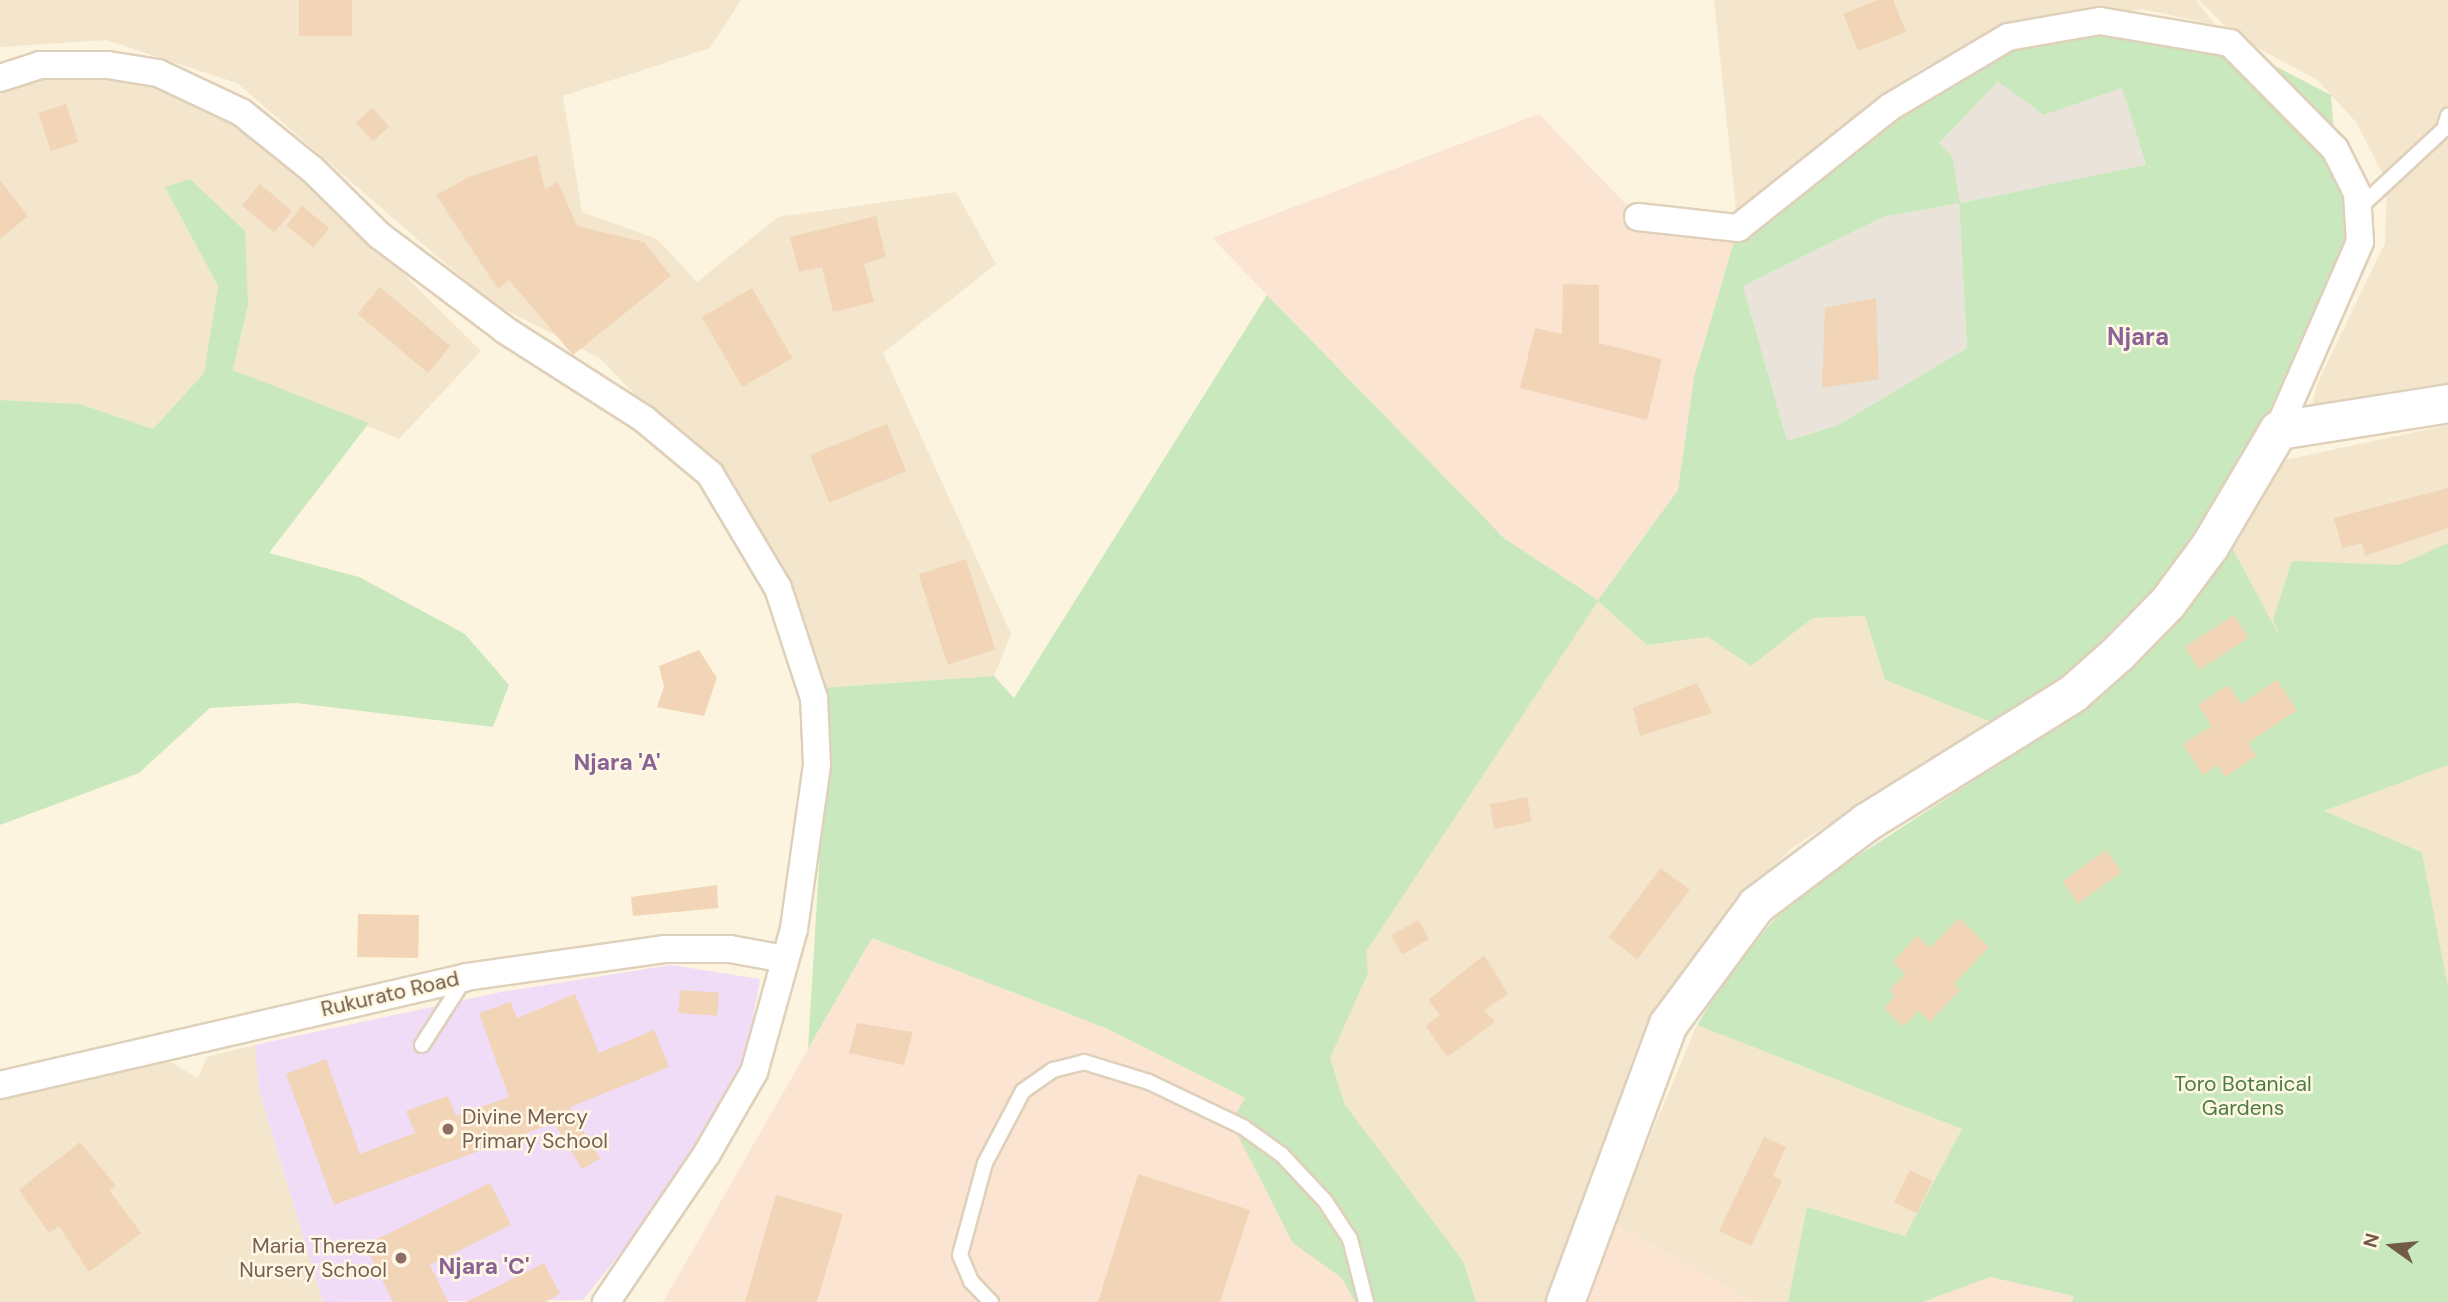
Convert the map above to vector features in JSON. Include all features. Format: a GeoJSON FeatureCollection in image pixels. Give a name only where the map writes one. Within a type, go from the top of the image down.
{"type":"FeatureCollection","features":[{"type":"Feature","properties":{"kind":"main road"},"geometry":{"type":"LineString","coordinates":[[1565,1302],[1668,1024],[1728,935],[1756,905],[1866,822],[2073,693],[2118,653],[2168,603],[2210,545],[2278,430],[2448,403]]}},
{"type":"Feature","properties":{"kind":"street"},"geometry":{"type":"LineString","coordinates":[[1638,217],[1738,228],[1891,107],[2008,37],[2100,20],[2230,43],[2335,149],[2357,193],[2360,242],[2278,430]]}},
{"type":"Feature","properties":{"kind":"street"},"geometry":{"type":"LineString","coordinates":[[0,78],[40,65],[108,65],[158,73],[241,112],[312,169],[380,236],[505,330],[644,419],[710,474],[778,588],[814,698],[817,765],[785,959],[754,1072],[706,1155],[606,1302]]}},
{"type":"Feature","properties":{"kind":"street","name":"Rukurato Road"},"geometry":{"type":"LineString","coordinates":[[0,1085],[466,976],[664,949],[730,949],[785,959]]}},
{"type":"Feature","properties":{"kind":"lane"},"geometry":{"type":"LineString","coordinates":[[2357,209],[2444,129],[2448,116]]}},
{"type":"Feature","properties":{"kind":"lane"},"geometry":{"type":"LineString","coordinates":[[422,1045],[466,976]]}},
{"type":"Feature","properties":{"kind":"lane"},"geometry":{"type":"LineString","coordinates":[[991,1302],[971,1281],[960,1255],[985,1163],[1023,1091],[1053,1070],[1084,1062],[1173,1093],[1243,1127],[1282,1155],[1325,1201],[1350,1239],[1366,1302]]}},
{"type":"Feature","properties":{"kind":"shaded area"},"geometry":{"type":"Polygon","coordinates":[[[0,0],[741,0],[710,48],[563,96],[582,212],[657,239],[697,282],[778,217],[956,192],[996,264],[883,353],[1011,634],[994,676],[820,688],[704,467],[600,358],[490,302],[237,83],[106,40],[0,47],[0,0]]]}},
{"type":"Feature","properties":{"kind":"shaded area"},"geometry":{"type":"Polygon","coordinates":[[[1714,0],[2196,0],[2215,25],[2142,9],[2005,28],[1919,70],[1845,129],[1738,228],[1714,0]]]}},
{"type":"Feature","properties":{"kind":"shaded area"},"geometry":{"type":"Polygon","coordinates":[[[2199,0],[2448,0],[2448,385],[2317,415],[2312,405],[2318,382],[2385,243],[2387,182],[2356,122],[2316,79],[2235,36],[2199,0]]]}},
{"type":"Feature","properties":{"kind":"shaded area"},"geometry":{"type":"Polygon","coordinates":[[[122,70],[222,106],[239,128],[359,230],[481,351],[399,439],[233,370],[248,305],[166,187],[218,286],[204,373],[153,429],[80,404],[0,400],[0,76],[122,70]]]}},
{"type":"Feature","properties":{"kind":"shaded area"},"geometry":{"type":"Polygon","coordinates":[[[1998,82],[2044,115],[2122,87],[2146,166],[1959,203],[1939,143],[1998,82]]]}},
{"type":"Feature","properties":{"kind":"shaded area"},"geometry":{"type":"Polygon","coordinates":[[[1539,114],[1638,217],[1738,228],[1694,377],[1678,490],[1598,600],[1504,538],[1212,238],[1539,114]]]}},
{"type":"Feature","properties":{"kind":"shaded area"},"geometry":{"type":"Polygon","coordinates":[[[1959,203],[1967,348],[1838,425],[1787,441],[1743,286],[1883,217],[1959,203]]]}},
{"type":"Feature","properties":{"kind":"shaded area"},"geometry":{"type":"Polygon","coordinates":[[[2448,425],[2448,987],[2422,852],[2324,811],[2364,796],[2229,542],[2280,461],[2448,425]]]}},
{"type":"Feature","properties":{"kind":"shaded area"},"geometry":{"type":"Polygon","coordinates":[[[1598,600],[1647,645],[1708,637],[1751,666],[1813,618],[1865,616],[1885,680],[1998,725],[1961,739],[1792,848],[1736,904],[1662,1007],[1558,1264],[1551,1302],[1471,1302],[1298,1055],[1598,600]]]}},
{"type":"Feature","properties":{"kind":"shaded area"},"geometry":{"type":"Polygon","coordinates":[[[872,938],[1103,1027],[1245,1098],[1471,1302],[663,1302],[872,938]]]}},
{"type":"Feature","properties":{"kind":"shaded area"},"geometry":{"type":"Polygon","coordinates":[[[671,965],[760,979],[744,1068],[673,1187],[583,1300],[323,1302],[259,1090],[255,1045],[501,992],[671,965]]]}},
{"type":"Feature","properties":{"kind":"shaded area"},"geometry":{"type":"Polygon","coordinates":[[[1697,1025],[1962,1129],[1905,1236],[1807,1207],[1788,1302],[1753,1302],[1614,1223],[1697,1025]]]}},
{"type":"Feature","properties":{"kind":"shaded area"},"geometry":{"type":"Polygon","coordinates":[[[255,1045],[259,1090],[323,1302],[0,1302],[0,1098],[163,1058],[198,1078],[207,1057],[255,1045]]]}},
{"type":"Feature","properties":{"kind":"shaded area"},"geometry":{"type":"Polygon","coordinates":[[[1614,1223],[1753,1302],[1589,1302],[1614,1223]]]}},
{"type":"Feature","properties":{"kind":"shaded area"},"geometry":{"type":"Polygon","coordinates":[[[1990,1277],[2073,1296],[2072,1302],[1923,1302],[1990,1277]]]}},
{"type":"Feature","properties":{"kind":"green space"},"geometry":{"type":"Polygon","coordinates":[[[2100,21],[2230,43],[2331,95],[2335,149],[2361,224],[2210,545],[2011,730],[1885,680],[1865,616],[1813,618],[1751,666],[1708,637],[1647,645],[1598,601],[1366,952],[1368,973],[1330,1058],[1345,1105],[1463,1261],[1476,1302],[1355,1302],[1342,1278],[1293,1243],[1231,1122],[1245,1098],[1103,1027],[872,938],[808,1049],[827,733],[820,688],[994,676],[1014,698],[1267,295],[1504,538],[1598,600],[1678,490],[1694,377],[1738,228],[2008,37],[2100,21]],[[1998,82],[1939,143],[1952,156],[1960,203],[2146,165],[2122,88],[2044,115],[1998,82]],[[1959,203],[1883,217],[1743,286],[1787,441],[1838,425],[1967,348],[1959,203]]]}},
{"type":"Feature","properties":{"kind":"green space"},"geometry":{"type":"Polygon","coordinates":[[[190,179],[245,231],[248,305],[233,370],[369,423],[269,553],[359,577],[465,634],[509,685],[493,727],[296,703],[210,708],[139,773],[0,825],[0,400],[80,404],[153,429],[204,373],[218,286],[165,187],[190,179]]]}},
{"type":"Feature","properties":{"kind":"green space","name":"Toro Botanical Gardens"},"geometry":{"type":"Polygon","coordinates":[[[2229,542],[2280,637],[2273,619],[2292,561],[2399,565],[2448,543],[2448,765],[2324,811],[2422,852],[2448,987],[2448,1302],[2072,1302],[2073,1296],[1990,1277],[1923,1302],[1788,1302],[1807,1207],[1905,1236],[1962,1129],[1697,1025],[1728,976],[1790,900],[2058,726],[2179,610],[2229,542]]]}},
{"type":"Feature","properties":{"kind":"building"},"geometry":{"type":"Polygon","coordinates":[[[299,0],[352,0],[352,36],[299,36],[299,0]]]}},
{"type":"Feature","properties":{"kind":"building"},"geometry":{"type":"Polygon","coordinates":[[[1878,0],[1893,0],[1906,32],[1858,51],[1843,14],[1878,0]]]}},
{"type":"Feature","properties":{"kind":"building"},"geometry":{"type":"Polygon","coordinates":[[[66,104],[78,142],[51,151],[38,113],[66,104]]]}},
{"type":"Feature","properties":{"kind":"building"},"geometry":{"type":"Polygon","coordinates":[[[372,108],[389,126],[373,141],[356,123],[372,108]]]}},
{"type":"Feature","properties":{"kind":"building"},"geometry":{"type":"Polygon","coordinates":[[[537,155],[545,189],[558,182],[577,226],[644,242],[671,276],[573,355],[509,280],[498,289],[436,195],[471,176],[537,155]]]}},
{"type":"Feature","properties":{"kind":"building"},"geometry":{"type":"Polygon","coordinates":[[[0,180],[28,216],[0,239],[0,180]]]}},
{"type":"Feature","properties":{"kind":"building"},"geometry":{"type":"Polygon","coordinates":[[[260,184],[292,211],[274,232],[242,205],[260,184]]]}},
{"type":"Feature","properties":{"kind":"building"},"geometry":{"type":"Polygon","coordinates":[[[302,206],[329,228],[313,247],[286,225],[302,206]]]}},
{"type":"Feature","properties":{"kind":"building"},"geometry":{"type":"Polygon","coordinates":[[[876,216],[886,257],[864,264],[874,302],[833,312],[822,267],[799,272],[790,237],[876,216]]]}},
{"type":"Feature","properties":{"kind":"building"},"geometry":{"type":"Polygon","coordinates":[[[1563,284],[1599,285],[1599,343],[1662,359],[1647,420],[1520,388],[1535,328],[1562,334],[1563,284]]]}},
{"type":"Feature","properties":{"kind":"building"},"geometry":{"type":"Polygon","coordinates":[[[380,287],[450,346],[428,373],[358,314],[380,287]]]}},
{"type":"Feature","properties":{"kind":"building"},"geometry":{"type":"Polygon","coordinates":[[[752,288],[792,358],[742,387],[702,317],[752,288]]]}},
{"type":"Feature","properties":{"kind":"building"},"geometry":{"type":"Polygon","coordinates":[[[1876,298],[1879,379],[1822,388],[1825,308],[1876,298]]]}},
{"type":"Feature","properties":{"kind":"building"},"geometry":{"type":"Polygon","coordinates":[[[887,424],[906,471],[829,502],[810,455],[887,424]]]}},
{"type":"Feature","properties":{"kind":"building"},"geometry":{"type":"Polygon","coordinates":[[[2448,488],[2448,528],[2365,556],[2362,543],[2342,548],[2334,518],[2448,488]]]}},
{"type":"Feature","properties":{"kind":"building"},"geometry":{"type":"Polygon","coordinates":[[[966,559],[995,649],[948,665],[918,574],[966,559]]]}},
{"type":"Feature","properties":{"kind":"building"},"geometry":{"type":"Polygon","coordinates":[[[2234,615],[2249,638],[2199,670],[2185,647],[2234,615]]]}},
{"type":"Feature","properties":{"kind":"building"},"geometry":{"type":"Polygon","coordinates":[[[699,650],[717,678],[704,716],[657,707],[664,687],[659,666],[699,650]]]}},
{"type":"Feature","properties":{"kind":"building"},"geometry":{"type":"Polygon","coordinates":[[[2277,680],[2297,710],[2248,743],[2256,756],[2225,777],[2217,765],[2203,775],[2183,744],[2212,726],[2198,705],[2228,685],[2241,704],[2277,680]]]}},
{"type":"Feature","properties":{"kind":"building"},"geometry":{"type":"Polygon","coordinates":[[[1697,683],[1712,713],[1640,736],[1633,708],[1697,683]]]}},
{"type":"Feature","properties":{"kind":"building"},"geometry":{"type":"Polygon","coordinates":[[[1527,797],[1532,822],[1494,829],[1490,804],[1527,797]]]}},
{"type":"Feature","properties":{"kind":"building"},"geometry":{"type":"Polygon","coordinates":[[[2106,850],[2122,872],[2078,904],[2062,882],[2106,850]]]}},
{"type":"Feature","properties":{"kind":"building"},"geometry":{"type":"Polygon","coordinates":[[[1661,868],[1690,890],[1637,959],[1609,937],[1661,868]]]}},
{"type":"Feature","properties":{"kind":"building"},"geometry":{"type":"Polygon","coordinates":[[[717,885],[718,908],[633,916],[631,897],[717,885]]]}},
{"type":"Feature","properties":{"kind":"building"},"geometry":{"type":"Polygon","coordinates":[[[358,914],[419,915],[418,958],[357,957],[358,914]]]}},
{"type":"Feature","properties":{"kind":"building"},"geometry":{"type":"Polygon","coordinates":[[[1959,918],[1989,947],[1954,984],[1960,990],[1930,1022],[1918,1011],[1903,1026],[1884,1008],[1895,996],[1890,990],[1905,974],[1893,962],[1917,936],[1930,948],[1959,918]]]}},
{"type":"Feature","properties":{"kind":"building"},"geometry":{"type":"Polygon","coordinates":[[[1418,920],[1429,939],[1402,955],[1391,936],[1418,920]]]}},
{"type":"Feature","properties":{"kind":"building"},"geometry":{"type":"Polygon","coordinates":[[[1484,955],[1508,994],[1484,1010],[1495,1022],[1447,1057],[1426,1026],[1440,1015],[1428,1000],[1484,955]]]}},
{"type":"Feature","properties":{"kind":"building"},"geometry":{"type":"Polygon","coordinates":[[[680,990],[719,993],[717,1016],[678,1013],[680,990]]]}},
{"type":"Feature","properties":{"kind":"building"},"geometry":{"type":"Polygon","coordinates":[[[575,994],[599,1053],[654,1030],[669,1067],[570,1107],[600,1159],[582,1169],[554,1123],[334,1205],[286,1074],[326,1059],[360,1154],[415,1133],[406,1111],[448,1096],[456,1116],[509,1097],[479,1013],[511,1002],[517,1018],[575,994]]]}},
{"type":"Feature","properties":{"kind":"building"},"geometry":{"type":"Polygon","coordinates":[[[857,1023],[913,1032],[904,1065],[849,1053],[857,1023]]]}},
{"type":"Feature","properties":{"kind":"building"},"geometry":{"type":"Polygon","coordinates":[[[1764,1137],[1786,1147],[1773,1176],[1782,1181],[1751,1246],[1719,1231],[1764,1137]]]}},
{"type":"Feature","properties":{"kind":"building"},"geometry":{"type":"Polygon","coordinates":[[[80,1142],[116,1186],[109,1190],[141,1233],[89,1272],[59,1226],[49,1233],[19,1190],[80,1142]]]}},
{"type":"Feature","properties":{"kind":"building"},"geometry":{"type":"Polygon","coordinates":[[[1910,1170],[1932,1181],[1917,1213],[1894,1202],[1910,1170]]]}},
{"type":"Feature","properties":{"kind":"building"},"geometry":{"type":"Polygon","coordinates":[[[1138,1174],[1250,1210],[1220,1302],[1098,1302],[1138,1174]]]}},
{"type":"Feature","properties":{"kind":"building"},"geometry":{"type":"Polygon","coordinates":[[[490,1183],[511,1225],[430,1265],[448,1302],[393,1302],[365,1245],[490,1183]]]}},
{"type":"Feature","properties":{"kind":"building"},"geometry":{"type":"Polygon","coordinates":[[[776,1195],[843,1214],[817,1302],[745,1302],[776,1195]]]}},
{"type":"Feature","properties":{"kind":"building"},"geometry":{"type":"Polygon","coordinates":[[[544,1263],[560,1294],[545,1302],[466,1302],[544,1263]]]}},
{"type":"Feature","properties":{"kind":"place","name":"Divine Mercy Primary School"},"geometry":{"type":"Point","coordinates":[448,1129]}},
{"type":"Feature","properties":{"kind":"place","name":"Maria Thereza Nursery School"},"geometry":{"type":"Point","coordinates":[401,1258]}},
{"type":"Feature","properties":{"kind":"district","name":"Njara"},"geometry":{"type":"Point","coordinates":[2138,337]}},
{"type":"Feature","properties":{"kind":"district","name":"Njara 'A'"},"geometry":{"type":"Point","coordinates":[617,762]}},
{"type":"Feature","properties":{"kind":"district","name":"Njara 'C'"},"geometry":{"type":"Point","coordinates":[484,1266]}}]}
